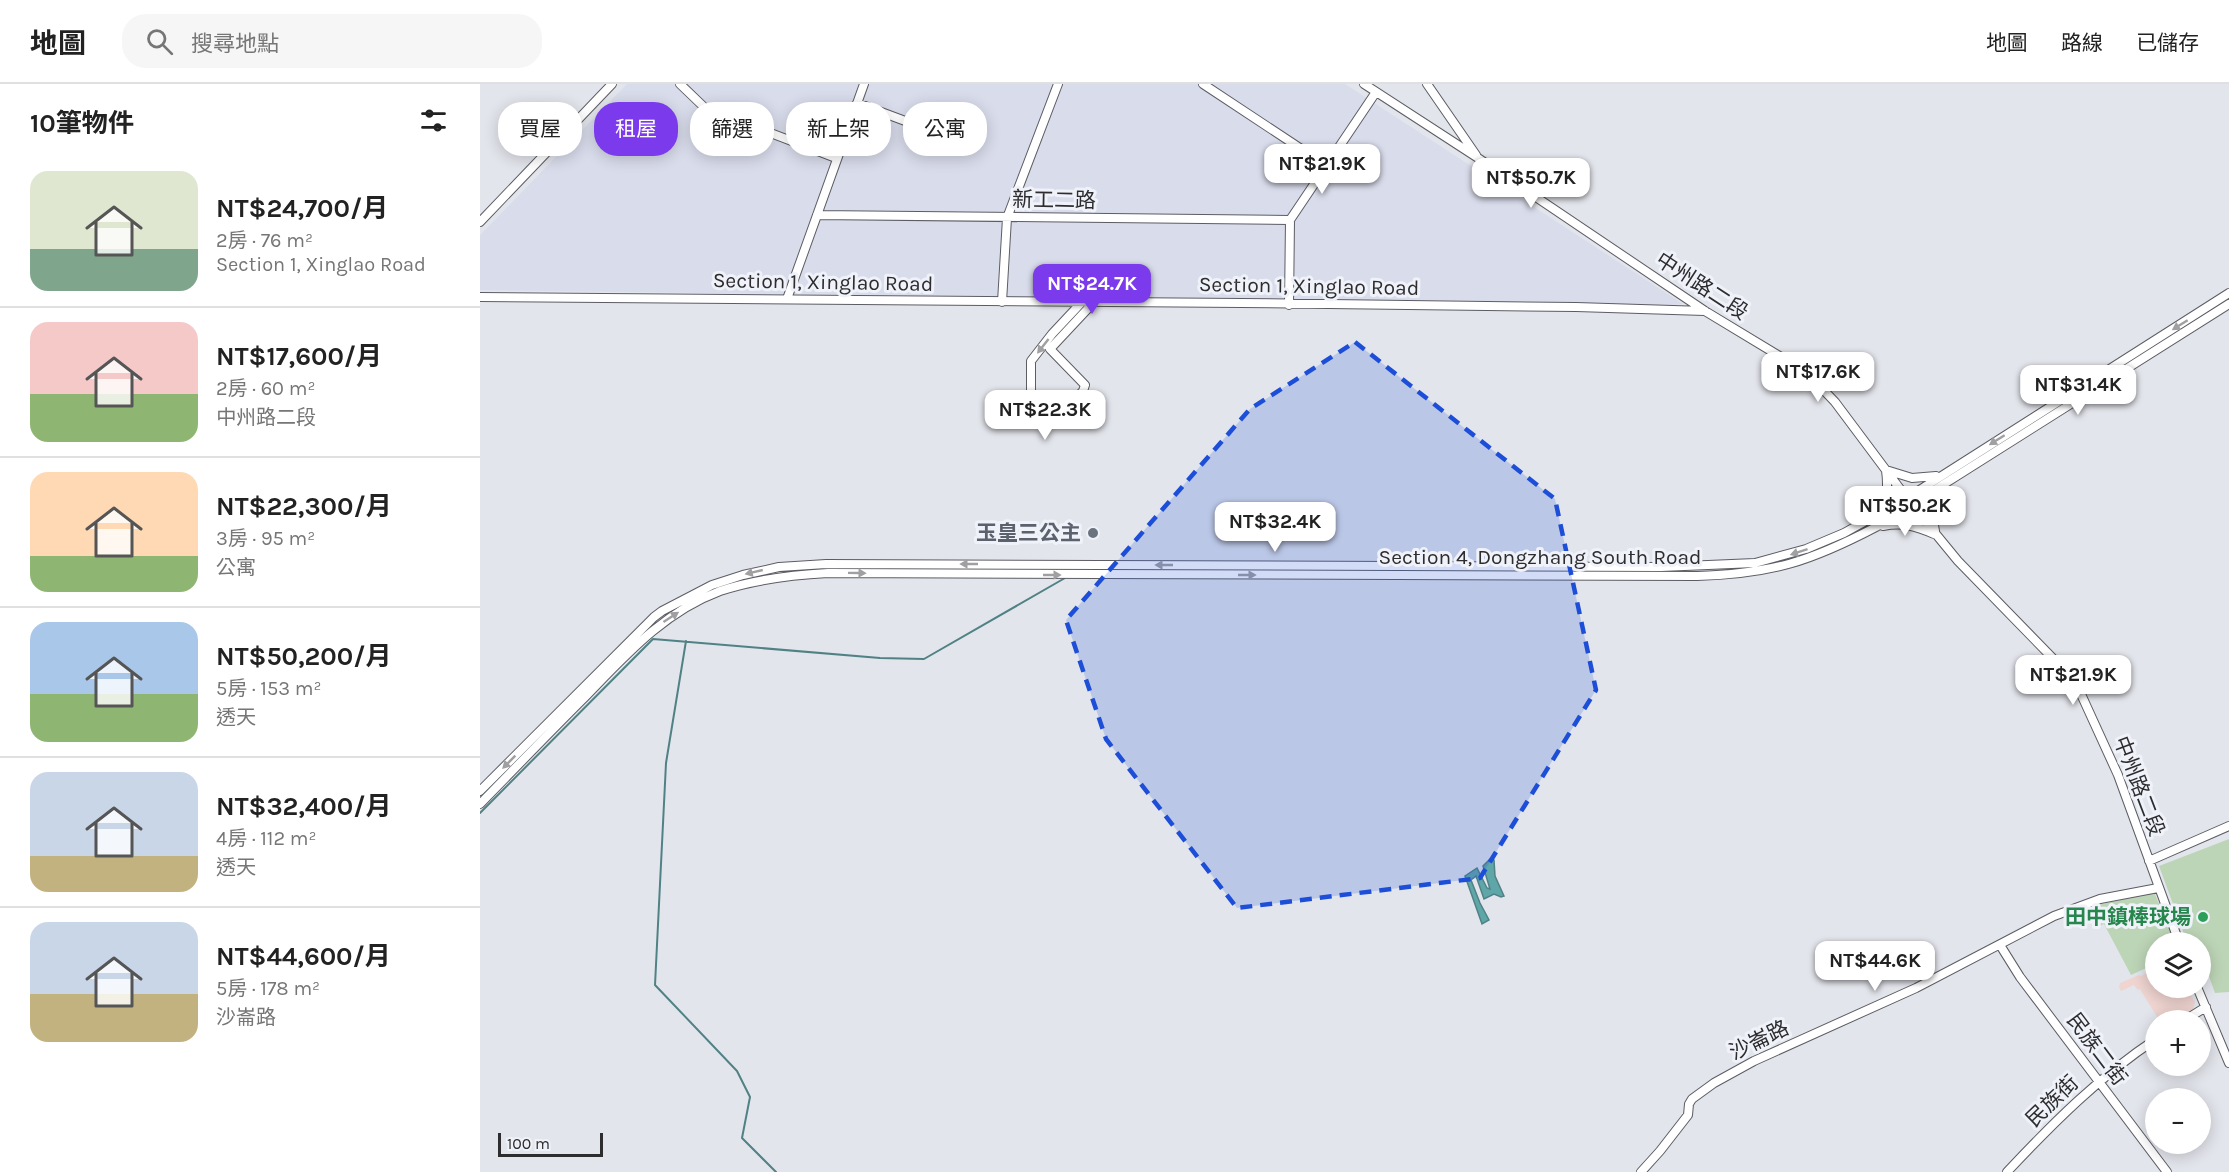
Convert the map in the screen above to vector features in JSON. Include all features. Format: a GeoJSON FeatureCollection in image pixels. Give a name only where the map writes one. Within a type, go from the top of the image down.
{"type":"FeatureCollection","features":[{"type":"Feature","properties":{"kind":"street"},"geometry":{"type":"LineString","coordinates":[[480,222],[612,84]]}},
{"type":"Feature","properties":{"kind":"street"},"geometry":{"type":"LineString","coordinates":[[680,84],[705,108],[836,159]]}},
{"type":"Feature","properties":{"kind":"street"},"geometry":{"type":"LineString","coordinates":[[857,102],[864,84]]}},
{"type":"Feature","properties":{"kind":"street"},"geometry":{"type":"LineString","coordinates":[[1002,302],[1007,218],[1058,84]]}},
{"type":"Feature","properties":{"kind":"street"},"geometry":{"type":"LineString","coordinates":[[1203,84],[1327,166]]}},
{"type":"Feature","properties":{"kind":"street","name":"中州路二段"},"geometry":{"type":"LineString","coordinates":[[1364,84],[1705,311],[1796,366],[1813,379],[1835,402],[1935,535],[2075,681],[2118,776],[2175,932]]}},
{"type":"Feature","properties":{"kind":"street"},"geometry":{"type":"LineString","coordinates":[[1427,84],[1478,158]]}},
{"type":"Feature","properties":{"kind":"street"},"geometry":{"type":"LineString","coordinates":[[1289,305],[1290,220],[1376,92]]}},
{"type":"Feature","properties":{"kind":"street"},"geometry":{"type":"LineString","coordinates":[[787,299],[837,156]]}},
{"type":"Feature","properties":{"kind":"street","name":"新工二路"},"geometry":{"type":"LineString","coordinates":[[817,215],[1290,220]]}},
{"type":"Feature","properties":{"kind":"street","name":"Section 4, Dongzhang South Road"},"geometry":{"type":"LineString","coordinates":[[1944,480],[2229,293]]}},
{"type":"Feature","properties":{"kind":"street","name":"Section 1, Xinglao Road"},"geometry":{"type":"LineString","coordinates":[[480,297],[1094,302],[1705,311]]}},
{"type":"Feature","properties":{"kind":"street"},"geometry":{"type":"LineString","coordinates":[[1082,302],[1031,361],[1032,410],[1034,416],[1046,428],[1083,392],[1085,385],[1050,349],[1094,302]]}},
{"type":"Feature","properties":{"kind":"street","name":"Section 4, Dongzhang South Road"},"geometry":{"type":"LineString","coordinates":[[480,804],[654,628],[673,615],[719,592],[777,576],[828,573],[1726,575],[1766,570],[1833,550],[1876,527],[1910,501],[2229,304]]}},
{"type":"Feature","properties":{"kind":"street"},"geometry":{"type":"LineString","coordinates":[[1876,517],[1885,502],[1886,470],[1912,478],[1944,480],[1936,495],[1933,508],[1935,535]]}},
{"type":"Feature","properties":{"kind":"street","name":"Section 4, Dongzhang South Road"},"geometry":{"type":"LineString","coordinates":[[480,791],[654,617],[712,585],[779,567],[826,564],[1725,566],[1755,562],[1806,549],[1910,501]]}},
{"type":"Feature","properties":{"kind":"street"},"geometry":{"type":"LineString","coordinates":[[1876,527],[1904,524],[1917,526],[1935,535]]}},
{"type":"Feature","properties":{"kind":"street"},"geometry":{"type":"LineString","coordinates":[[2149,861],[2229,826]]}},
{"type":"Feature","properties":{"kind":"street","name":"沙崙路"},"geometry":{"type":"LineString","coordinates":[[1641,1172],[1688,1114],[1692,1099],[1714,1083],[1754,1061],[1916,988],[2055,916],[2083,905],[2158,888]]}},
{"type":"Feature","properties":{"kind":"street","name":"民族二街"},"geometry":{"type":"LineString","coordinates":[[2000,945],[2020,977],[2167,1172]]}},
{"type":"Feature","properties":{"kind":"street"},"geometry":{"type":"LineString","coordinates":[[2202,998],[2229,1063]]}},
{"type":"Feature","properties":{"kind":"street"},"geometry":{"type":"LineString","coordinates":[[2201,1010],[2206,1007]]}},
{"type":"Feature","properties":{"kind":"street","name":"民族街"},"geometry":{"type":"LineString","coordinates":[[2007,1172],[2050,1126],[2099,1081],[2145,1047]]}},
{"type":"Feature","properties":{"kind":"highlighted area"},"geometry":{"type":"Polygon","coordinates":[[[1355,342],[1555,499],[1596,690],[1480,878],[1237,908],[1106,739],[1066,620],[1250,409],[1355,342]]]}},
{"type":"Feature","properties":{"kind":"shaded area"},"geometry":{"type":"Polygon","coordinates":[[[627,84],[1345,84],[1683,304],[1666,306],[480,290],[480,235],[557,156],[582,156],[582,130],[594,118],[594,156],[678,156],[678,102],[609,102],[627,84]]]}},
{"type":"Feature","properties":{"kind":"shaded area"},"geometry":{"type":"Polygon","coordinates":[[[2145,974],[2145,997],[2134,985],[2121,991],[2120,983],[2145,974]]]}},
{"type":"Feature","properties":{"kind":"shaded area"},"geometry":{"type":"Polygon","coordinates":[[[2146,998],[2193,998],[2195,1002],[2191,1010],[2153,1010],[2146,998]]]}},
{"type":"Feature","properties":{"kind":"green space","name":"田中鎮棒球場"},"geometry":{"type":"Polygon","coordinates":[[[2229,839],[2229,992],[2215,993],[2211,982],[2211,932],[2183,932],[2159,866],[2229,839]]]}},
{"type":"Feature","properties":{"kind":"green space"},"geometry":{"type":"Polygon","coordinates":[[[2154,892],[2171,932],[2145,932],[2145,969],[2131,975],[2104,924],[2097,927],[2085,908],[2154,892]]]}},
{"type":"Feature","properties":{"kind":"water"},"geometry":{"type":"Polygon","coordinates":[[[1490,859],[1494,860],[1495,876],[1504,896],[1494,894],[1484,899],[1476,876],[1471,880],[1489,920],[1482,924],[1465,876],[1477,868],[1487,888],[1490,889],[1483,866],[1490,859]]]}},
{"type":"Feature","properties":{"kind":"waterway"},"geometry":{"type":"LineString","coordinates":[[480,813],[653,639],[880,658],[924,659],[1065,578]]}},
{"type":"Feature","properties":{"kind":"waterway"},"geometry":{"type":"LineString","coordinates":[[686,641],[666,763],[655,985],[737,1071],[750,1097],[742,1138],[776,1172]]}},
{"type":"Feature","properties":{"kind":"place","name":"玉皇三公主"},"geometry":{"type":"Point","coordinates":[1093,533]}},
{"type":"Feature","properties":{"kind":"place","name":"田中鎮棒球場"},"geometry":{"type":"Point","coordinates":[2203,917]}}]}
